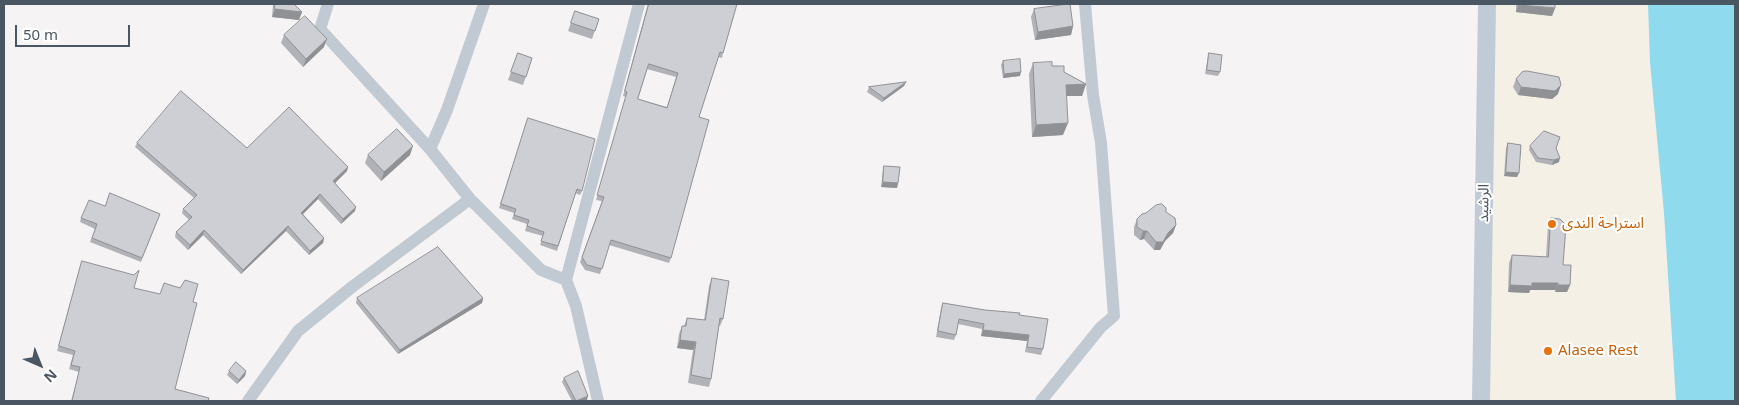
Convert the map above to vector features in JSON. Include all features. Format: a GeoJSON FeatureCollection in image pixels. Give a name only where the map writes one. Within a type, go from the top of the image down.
{"type":"FeatureCollection","features":[{"type":"Feature","properties":{"kind":"main road","name":"الرشيد"},"geometry":{"type":"LineString","coordinates":[[1481,401],[1487,4]]}},
{"type":"Feature","properties":{"kind":"street"},"geometry":{"type":"LineString","coordinates":[[328,4],[320,29],[430,149],[470,199],[542,270],[566,280]]}},
{"type":"Feature","properties":{"kind":"street"},"geometry":{"type":"LineString","coordinates":[[430,149],[447,110],[484,4]]}},
{"type":"Feature","properties":{"kind":"street"},"geometry":{"type":"LineString","coordinates":[[598,401],[576,306],[566,280],[639,4]]}},
{"type":"Feature","properties":{"kind":"street"},"geometry":{"type":"LineString","coordinates":[[1041,401],[1101,328],[1114,316],[1101,143],[1093,95],[1085,4]]}},
{"type":"Feature","properties":{"kind":"street"},"geometry":{"type":"LineString","coordinates":[[248,401],[298,331],[352,287],[470,199]]}},
{"type":"Feature","properties":{"kind":"sand"},"geometry":{"type":"Polygon","coordinates":[[[1494,4],[1671,4],[1702,401],[1487,401],[1494,4]]]}},
{"type":"Feature","properties":{"kind":"water"},"geometry":{"type":"Polygon","coordinates":[[[1648,4],[1735,4],[1735,401],[1676,401],[1664,213],[1650,62],[1648,4]]]}},
{"type":"Feature","properties":{"kind":"building"},"geometry":{"type":"Polygon","coordinates":[[[275,4],[294,4],[302,12],[275,9],[275,4]]]}},
{"type":"Feature","properties":{"kind":"building"},"geometry":{"type":"Polygon","coordinates":[[[649,4],[737,4],[723,53],[720,52],[699,117],[709,120],[671,258],[611,240],[602,269],[587,265],[582,257],[604,197],[597,195],[627,92],[625,91],[649,4]],[[649,64],[638,99],[667,108],[678,73],[649,64]]]}},
{"type":"Feature","properties":{"kind":"building"},"geometry":{"type":"Polygon","coordinates":[[[1070,4],[1073,26],[1038,32],[1034,9],[1070,4]]]}},
{"type":"Feature","properties":{"kind":"building"},"geometry":{"type":"Polygon","coordinates":[[[1555,4],[1555,8],[1518,5],[1555,4]]]}},
{"type":"Feature","properties":{"kind":"building"},"geometry":{"type":"Polygon","coordinates":[[[575,11],[599,19],[595,31],[571,23],[575,11]]]}},
{"type":"Feature","properties":{"kind":"building"},"geometry":{"type":"Polygon","coordinates":[[[305,16],[327,39],[306,59],[284,35],[305,16]]]}},
{"type":"Feature","properties":{"kind":"building"},"geometry":{"type":"Polygon","coordinates":[[[518,53],[532,58],[526,77],[511,72],[518,53]]]}},
{"type":"Feature","properties":{"kind":"building"},"geometry":{"type":"Polygon","coordinates":[[[1209,53],[1222,55],[1220,72],[1207,70],[1209,53]]]}},
{"type":"Feature","properties":{"kind":"building"},"geometry":{"type":"Polygon","coordinates":[[[1020,59],[1021,72],[1004,74],[1003,61],[1020,59]]]}},
{"type":"Feature","properties":{"kind":"building"},"geometry":{"type":"Polygon","coordinates":[[[1052,62],[1052,66],[1064,66],[1064,72],[1086,84],[1066,85],[1068,123],[1036,125],[1033,63],[1052,62]]]}},
{"type":"Feature","properties":{"kind":"building"},"geometry":{"type":"Polygon","coordinates":[[[1527,71],[1559,77],[1561,85],[1555,91],[1521,87],[1516,79],[1522,72],[1527,71]]]}},
{"type":"Feature","properties":{"kind":"building"},"geometry":{"type":"Polygon","coordinates":[[[906,82],[884,98],[869,87],[906,82]]]}},
{"type":"Feature","properties":{"kind":"building"},"geometry":{"type":"Polygon","coordinates":[[[181,91],[247,148],[289,107],[348,167],[333,181],[356,207],[343,219],[320,194],[301,213],[324,238],[310,251],[288,226],[243,270],[204,230],[190,245],[176,232],[192,217],[183,209],[197,195],[137,143],[181,91]]]}},
{"type":"Feature","properties":{"kind":"building"},"geometry":{"type":"Polygon","coordinates":[[[528,118],[595,139],[582,191],[577,189],[558,246],[541,241],[544,232],[527,226],[529,220],[514,215],[516,209],[501,204],[528,118]]]}},
{"type":"Feature","properties":{"kind":"building"},"geometry":{"type":"Polygon","coordinates":[[[397,129],[413,146],[384,172],[368,155],[397,129]]]}},
{"type":"Feature","properties":{"kind":"building"},"geometry":{"type":"Polygon","coordinates":[[[1544,131],[1560,137],[1556,148],[1560,158],[1554,160],[1538,158],[1530,146],[1544,131]]]}},
{"type":"Feature","properties":{"kind":"building"},"geometry":{"type":"Polygon","coordinates":[[[1508,143],[1521,145],[1519,173],[1506,172],[1508,143]]]}},
{"type":"Feature","properties":{"kind":"building"},"geometry":{"type":"Polygon","coordinates":[[[884,166],[900,167],[898,183],[883,182],[884,166]]]}},
{"type":"Feature","properties":{"kind":"building"},"geometry":{"type":"Polygon","coordinates":[[[110,193],[160,214],[142,258],[92,238],[97,224],[81,218],[89,200],[105,206],[110,193]]]}},
{"type":"Feature","properties":{"kind":"building"},"geometry":{"type":"Polygon","coordinates":[[[1162,204],[1166,208],[1166,212],[1175,218],[1176,225],[1163,242],[1156,242],[1147,231],[1137,227],[1137,219],[1156,205],[1162,204]]]}},
{"type":"Feature","properties":{"kind":"building"},"geometry":{"type":"Polygon","coordinates":[[[1551,218],[1560,219],[1566,225],[1563,265],[1571,265],[1570,285],[1532,283],[1532,286],[1510,285],[1512,255],[1548,257],[1551,218]]]}},
{"type":"Feature","properties":{"kind":"building"},"geometry":{"type":"Polygon","coordinates":[[[438,247],[483,298],[400,350],[357,298],[438,247]]]}},
{"type":"Feature","properties":{"kind":"building"},"geometry":{"type":"Polygon","coordinates":[[[82,261],[134,275],[139,270],[134,288],[160,294],[164,283],[180,288],[185,280],[198,284],[193,302],[197,303],[175,389],[209,398],[208,401],[72,401],[80,367],[71,365],[75,351],[59,346],[82,261]]]}},
{"type":"Feature","properties":{"kind":"building"},"geometry":{"type":"Polygon","coordinates":[[[712,278],[729,281],[723,319],[720,318],[711,379],[691,375],[696,342],[680,340],[682,326],[686,326],[687,318],[705,320],[712,278]]]}},
{"type":"Feature","properties":{"kind":"building"},"geometry":{"type":"Polygon","coordinates":[[[943,303],[985,310],[1020,313],[1019,315],[1048,319],[1043,349],[1027,347],[1029,335],[983,330],[984,324],[959,319],[956,335],[938,331],[943,303]]]}},
{"type":"Feature","properties":{"kind":"building"},"geometry":{"type":"Polygon","coordinates":[[[236,362],[246,371],[239,380],[229,371],[236,362]]]}},
{"type":"Feature","properties":{"kind":"building"},"geometry":{"type":"Polygon","coordinates":[[[578,371],[588,396],[576,401],[564,378],[578,371]]]}},
{"type":"Feature","properties":{"kind":"place","name":"استراحة الندى"},"geometry":{"type":"Point","coordinates":[1552,224]}},
{"type":"Feature","properties":{"kind":"place","name":"Alasee Rest"},"geometry":{"type":"Point","coordinates":[1548,351]}}]}
